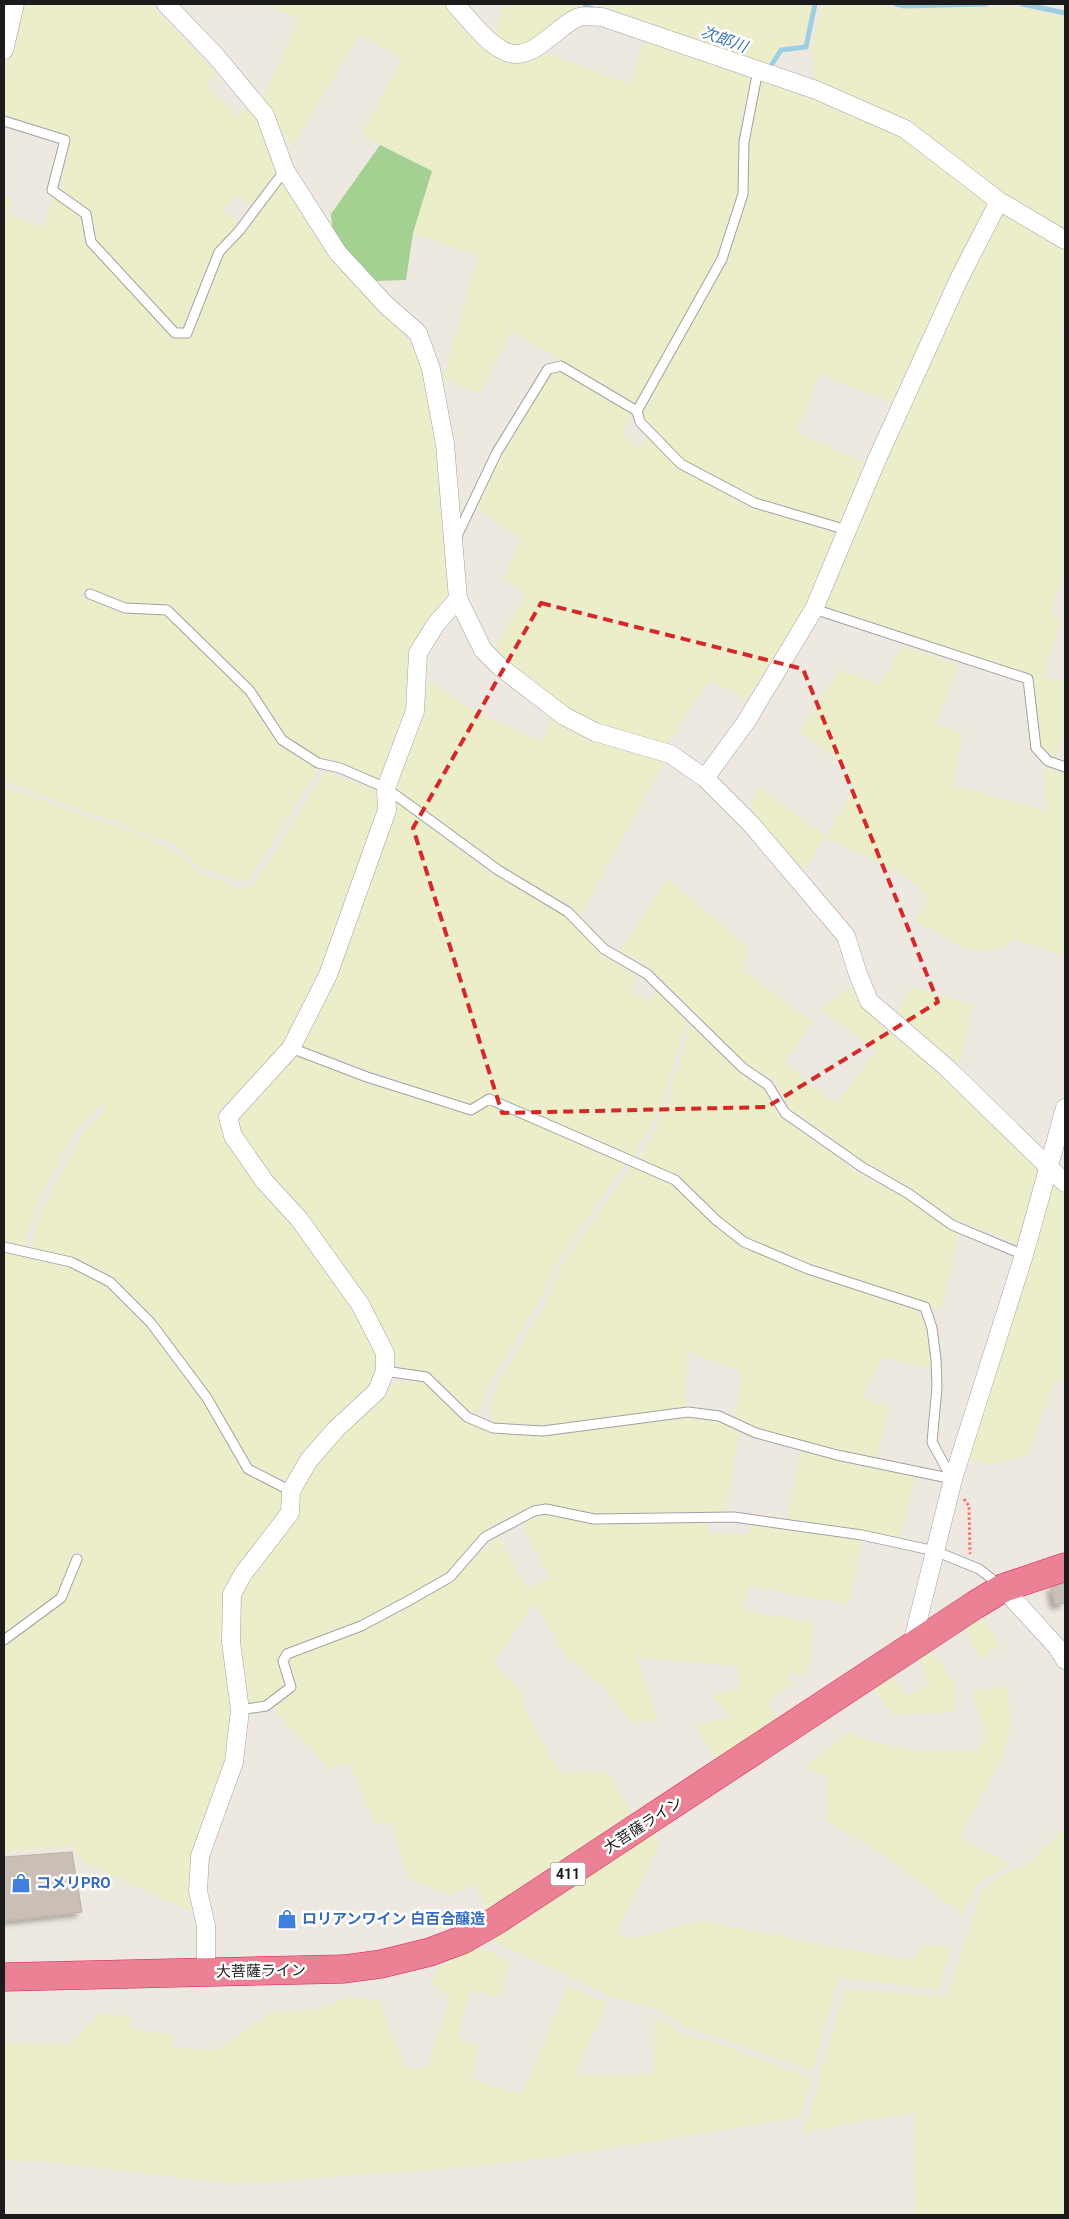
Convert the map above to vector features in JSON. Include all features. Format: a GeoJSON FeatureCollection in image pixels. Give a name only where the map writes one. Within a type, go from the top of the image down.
{"type":"FeatureCollection","features":[{"type":"Feature","properties":{"kind":"highway","name":"大菩薩ライン"},"geometry":{"type":"LineString","coordinates":[[4,1977],[302,1971],[353,1968],[381,1964],[430,1952],[462,1940],[497,1920],[683,1800],[1003,1588],[1065,1567]]}},
{"type":"Feature","properties":{"kind":"street"},"geometry":{"type":"LineString","coordinates":[[4,50],[14,4]]}},
{"type":"Feature","properties":{"kind":"street"},"geometry":{"type":"LineString","coordinates":[[166,4],[215,56],[265,115],[285,170],[338,253],[386,305],[418,334],[431,369],[445,444],[458,599],[483,650],[499,666],[564,716],[595,732],[670,754],[705,778],[751,824],[846,936],[869,1001],[946,1068],[1065,1183]]}},
{"type":"Feature","properties":{"kind":"street"},"geometry":{"type":"LineString","coordinates":[[455,4],[494,45],[504,52],[514,54],[535,50],[580,10],[816,90],[905,128],[999,201],[1064,238]]}},
{"type":"Feature","properties":{"kind":"street"},"geometry":{"type":"LineString","coordinates":[[705,778],[746,722],[814,609],[878,457],[959,279],[999,201]]}},
{"type":"Feature","properties":{"kind":"street"},"geometry":{"type":"LineString","coordinates":[[206,1972],[206,1926],[198,1892],[200,1856],[234,1762],[240,1710],[231,1642],[232,1594],[243,1574],[290,1512],[291,1491],[314,1454],[336,1429],[377,1391],[385,1371],[385,1353],[360,1304],[299,1219],[265,1182],[233,1136],[228,1117],[291,1048],[328,975],[368,868],[387,810],[386,788],[415,711],[418,653],[436,624],[458,599]]}},
{"type":"Feature","properties":{"kind":"street"},"geometry":{"type":"LineString","coordinates":[[910,1648],[953,1479],[1024,1255],[1065,1108]]}},
{"type":"Feature","properties":{"kind":"street"},"geometry":{"type":"LineString","coordinates":[[1003,1588],[1057,1647],[1065,1660]]}},
{"type":"Feature","properties":{"kind":"lane"},"geometry":{"type":"LineString","coordinates":[[637,411],[722,259],[743,194],[744,142],[758,70]]}},
{"type":"Feature","properties":{"kind":"lane"},"geometry":{"type":"LineString","coordinates":[[4,121],[65,140],[52,190],[86,214],[91,242],[175,333],[187,333],[219,252],[239,231],[285,170]]}},
{"type":"Feature","properties":{"kind":"lane"},"geometry":{"type":"LineString","coordinates":[[453,545],[498,452],[548,369],[561,366],[637,411],[640,422],[681,464],[755,503],[847,530]]}},
{"type":"Feature","properties":{"kind":"lane"},"geometry":{"type":"LineString","coordinates":[[90,594],[125,608],[167,610],[250,691],[282,740],[318,764],[340,768],[386,788],[498,870],[568,912],[604,950],[648,974],[743,1068],[768,1085],[785,1113],[862,1167],[909,1194],[952,1225],[1024,1255]]}},
{"type":"Feature","properties":{"kind":"lane"},"geometry":{"type":"LineString","coordinates":[[814,609],[1028,679],[1036,748],[1048,761],[1065,767]]}},
{"type":"Feature","properties":{"kind":"lane"},"geometry":{"type":"LineString","coordinates":[[291,1048],[367,1077],[471,1110],[489,1099],[675,1180],[716,1220],[744,1242],[808,1269],[925,1307],[932,1328],[936,1359],[935,1420],[932,1442],[953,1479]]}},
{"type":"Feature","properties":{"kind":"lane"},"geometry":{"type":"LineString","coordinates":[[4,1247],[72,1262],[110,1282],[151,1324],[207,1398],[248,1469],[291,1491]]}},
{"type":"Feature","properties":{"kind":"lane"},"geometry":{"type":"LineString","coordinates":[[385,1371],[426,1377],[468,1417],[493,1428],[543,1430],[688,1412],[719,1416],[756,1433],[837,1454],[953,1479]]}},
{"type":"Feature","properties":{"kind":"lane"},"geometry":{"type":"LineString","coordinates":[[240,1710],[266,1706],[291,1687],[283,1661],[287,1654],[361,1626],[450,1577],[485,1537],[534,1511],[546,1509],[594,1519],[734,1517],[862,1535],[935,1551],[978,1569],[1003,1588]]}},
{"type":"Feature","properties":{"kind":"lane"},"geometry":{"type":"LineString","coordinates":[[4,1640],[61,1598],[77,1559]]}},
{"type":"Feature","properties":{"kind":"path"},"geometry":{"type":"LineString","coordinates":[[953,1479],[969,1506],[970,1566]]}},
{"type":"Feature","properties":{"kind":"highlighted area"},"geometry":{"type":"Polygon","coordinates":[[[541,603],[803,669],[938,1002],[767,1107],[502,1113],[413,828],[541,603]]]}},
{"type":"Feature","properties":{"kind":"green space"},"geometry":{"type":"Polygon","coordinates":[[[22,4],[150,4],[216,72],[207,86],[239,116],[244,108],[260,120],[281,171],[252,205],[236,196],[222,210],[240,223],[213,255],[184,325],[175,328],[94,238],[90,209],[62,190],[70,137],[4,114],[4,78],[22,4]]]}},
{"type":"Feature","properties":{"kind":"green space"},"geometry":{"type":"Polygon","coordinates":[[[264,4],[445,4],[485,46],[502,58],[552,55],[630,84],[645,37],[752,74],[738,136],[738,193],[719,256],[636,403],[511,331],[480,393],[443,379],[478,256],[413,233],[432,171],[361,135],[402,58],[359,35],[292,148],[263,97],[299,19],[264,4]]]}},
{"type":"Feature","properties":{"kind":"green space"},"geometry":{"type":"Polygon","coordinates":[[[503,4],[574,4],[574,9],[533,44],[504,47],[495,37],[503,4]]]}},
{"type":"Feature","properties":{"kind":"green space"},"geometry":{"type":"Polygon","coordinates":[[[597,4],[812,4],[802,42],[781,47],[768,65],[597,4]]]}},
{"type":"Feature","properties":{"kind":"green space"},"geometry":{"type":"Polygon","coordinates":[[[822,4],[874,4],[903,9],[1018,7],[1065,17],[1065,225],[1061,231],[815,84],[812,51],[822,4]]]}},
{"type":"Feature","properties":{"kind":"green space"},"geometry":{"type":"Polygon","coordinates":[[[762,79],[842,108],[908,138],[989,204],[894,404],[820,374],[796,433],[867,463],[844,526],[758,499],[684,460],[646,420],[642,410],[727,260],[748,195],[747,143],[762,79]]]}},
{"type":"Feature","properties":{"kind":"green space"},"geometry":{"type":"Polygon","coordinates":[[[380,145],[432,171],[413,233],[406,280],[376,281],[333,236],[331,214],[380,145]]]}},
{"type":"Feature","properties":{"kind":"green space"},"geometry":{"type":"Polygon","coordinates":[[[283,179],[320,244],[404,333],[419,359],[432,418],[452,597],[437,611],[411,704],[382,780],[336,762],[323,760],[284,735],[253,688],[171,605],[126,605],[85,589],[82,596],[115,610],[166,615],[246,693],[281,744],[318,770],[249,880],[237,881],[198,867],[177,845],[4,781],[4,196],[14,200],[9,215],[43,227],[53,197],[82,217],[86,244],[173,338],[191,337],[224,254],[283,179]]]}},
{"type":"Feature","properties":{"kind":"green space"},"geometry":{"type":"Polygon","coordinates":[[[1000,212],[1065,250],[1065,319],[1059,334],[1065,338],[1065,563],[1051,616],[1061,619],[1044,676],[1065,682],[1065,726],[1056,757],[1041,747],[1032,676],[824,606],[887,450],[1000,212]]]}},
{"type":"Feature","properties":{"kind":"green space"},"geometry":{"type":"Polygon","coordinates":[[[549,372],[562,372],[627,408],[631,419],[621,434],[639,448],[648,436],[681,469],[751,507],[839,534],[808,608],[746,700],[710,680],[667,745],[596,728],[566,708],[493,651],[526,594],[503,579],[521,538],[477,509],[498,462],[549,372]]]}},
{"type":"Feature","properties":{"kind":"green space"},"geometry":{"type":"Polygon","coordinates":[[[902,646],[958,665],[936,724],[962,733],[953,785],[1047,812],[1045,767],[1065,774],[1065,957],[1014,939],[1002,949],[969,951],[914,920],[929,897],[901,873],[826,837],[804,869],[748,812],[759,787],[826,836],[854,788],[847,766],[799,732],[840,670],[881,684],[902,646]]]}},
{"type":"Feature","properties":{"kind":"green space"},"geometry":{"type":"Polygon","coordinates":[[[425,680],[477,712],[541,742],[553,720],[576,733],[665,761],[579,918],[541,890],[500,867],[393,787],[424,716],[425,680]]]}},
{"type":"Feature","properties":{"kind":"green space"},"geometry":{"type":"Polygon","coordinates":[[[325,772],[380,792],[380,810],[340,932],[285,1046],[219,1121],[223,1134],[291,1218],[366,1328],[378,1351],[378,1372],[368,1390],[288,1485],[252,1464],[210,1395],[141,1305],[104,1275],[78,1261],[30,1248],[41,1212],[82,1134],[107,1109],[101,1104],[76,1131],[41,1195],[24,1247],[4,1243],[4,787],[149,838],[178,854],[197,871],[237,888],[253,886],[325,772]]]}},
{"type":"Feature","properties":{"kind":"green space"},"geometry":{"type":"Polygon","coordinates":[[[398,801],[486,871],[560,912],[596,949],[637,977],[631,991],[650,1001],[657,991],[688,1018],[662,1105],[633,1156],[489,1094],[469,1106],[299,1045],[325,1001],[398,801]]]}},
{"type":"Feature","properties":{"kind":"green space"},"geometry":{"type":"Polygon","coordinates":[[[667,878],[748,948],[744,971],[813,1022],[784,1063],[836,1104],[877,1051],[820,1009],[850,987],[883,1027],[957,1084],[1039,1167],[1020,1244],[954,1219],[909,1187],[867,1163],[789,1107],[776,1080],[746,1064],[652,969],[620,950],[667,878]]]}},
{"type":"Feature","properties":{"kind":"green space"},"geometry":{"type":"Polygon","coordinates":[[[912,987],[972,1005],[960,1064],[896,1015],[912,987]]]}},
{"type":"Feature","properties":{"kind":"green space"},"geometry":{"type":"Polygon","coordinates":[[[691,1023],[743,1076],[763,1088],[783,1119],[865,1178],[912,1200],[959,1233],[941,1310],[804,1262],[746,1238],[717,1216],[678,1178],[639,1160],[666,1107],[691,1023]]]}},
{"type":"Feature","properties":{"kind":"green space"},"geometry":{"type":"Polygon","coordinates":[[[293,1054],[471,1114],[491,1104],[625,1163],[554,1267],[541,1299],[492,1379],[477,1416],[428,1372],[400,1367],[363,1301],[236,1132],[234,1118],[293,1054]]]}},
{"type":"Feature","properties":{"kind":"green space"},"geometry":{"type":"Polygon","coordinates":[[[631,1166],[682,1192],[728,1237],[752,1251],[915,1310],[926,1321],[933,1368],[883,1358],[862,1397],[889,1406],[877,1459],[779,1435],[735,1419],[742,1372],[687,1351],[686,1408],[543,1427],[493,1424],[490,1407],[497,1384],[547,1301],[558,1271],[631,1166]]]}},
{"type":"Feature","properties":{"kind":"green space"},"geometry":{"type":"Polygon","coordinates":[[[1051,1182],[1065,1196],[1065,1381],[1056,1379],[1027,1455],[990,1465],[969,1458],[1051,1182]]]}},
{"type":"Feature","properties":{"kind":"green space"},"geometry":{"type":"Polygon","coordinates":[[[4,1250],[61,1263],[114,1291],[139,1315],[203,1399],[245,1471],[289,1496],[282,1518],[229,1598],[236,1720],[196,1868],[197,1914],[85,1863],[72,1846],[4,1851],[4,1646],[63,1601],[81,1562],[82,1552],[74,1550],[66,1578],[56,1596],[19,1621],[4,1637],[4,1250]]]}},
{"type":"Feature","properties":{"kind":"green space"},"geometry":{"type":"Polygon","coordinates":[[[418,1381],[431,1387],[464,1420],[494,1432],[686,1415],[715,1420],[739,1431],[726,1512],[592,1515],[548,1506],[482,1534],[450,1572],[363,1622],[280,1653],[287,1686],[267,1701],[243,1705],[235,1604],[268,1550],[312,1464],[378,1397],[398,1382],[418,1381]]]}},
{"type":"Feature","properties":{"kind":"green space"},"geometry":{"type":"Polygon","coordinates":[[[801,1451],[915,1476],[900,1539],[787,1519],[801,1451]]]}},
{"type":"Feature","properties":{"kind":"green space"},"geometry":{"type":"Polygon","coordinates":[[[545,1515],[599,1523],[707,1521],[709,1533],[749,1534],[751,1524],[862,1539],[848,1604],[748,1586],[743,1610],[814,1623],[808,1675],[788,1674],[792,1685],[768,1702],[779,1722],[718,1763],[696,1725],[730,1718],[712,1695],[741,1688],[736,1666],[636,1657],[657,1721],[631,1722],[604,1686],[567,1657],[534,1603],[493,1663],[521,1690],[525,1712],[560,1773],[607,1772],[632,1813],[488,1910],[472,1884],[450,1895],[410,1879],[390,1822],[376,1825],[349,1763],[330,1770],[272,1707],[295,1689],[288,1662],[292,1655],[363,1630],[457,1577],[498,1536],[527,1589],[550,1578],[521,1525],[545,1515]]]}},
{"type":"Feature","properties":{"kind":"green space"},"geometry":{"type":"Polygon","coordinates":[[[982,1616],[1000,1646],[980,1659],[963,1628],[982,1616]]]}},
{"type":"Feature","properties":{"kind":"green space"},"geometry":{"type":"Polygon","coordinates":[[[929,1649],[954,1682],[955,1712],[894,1715],[873,1689],[891,1676],[907,1696],[931,1684],[918,1659],[929,1649]]]}},
{"type":"Feature","properties":{"kind":"green space"},"geometry":{"type":"Polygon","coordinates":[[[1007,1687],[1011,1727],[999,1765],[959,1837],[1010,1864],[977,1885],[962,1914],[880,1852],[825,1820],[829,1779],[804,1767],[847,1733],[878,1743],[920,1751],[970,1750],[977,1753],[986,1734],[971,1690],[1007,1687]]]}},
{"type":"Feature","properties":{"kind":"green space"},"geometry":{"type":"Polygon","coordinates":[[[1065,1827],[1065,2215],[916,2215],[914,2112],[804,2132],[845,1988],[946,1997],[981,1892],[996,1878],[1031,1861],[1065,1827]]]}},
{"type":"Feature","properties":{"kind":"green space"},"geometry":{"type":"Polygon","coordinates":[[[654,1831],[659,1844],[616,1933],[631,1939],[699,1921],[911,1961],[924,1944],[951,1948],[938,1990],[839,1977],[813,2071],[714,2036],[691,2030],[657,2009],[609,1996],[490,1939],[654,1831]]]}},
{"type":"Feature","properties":{"kind":"green space"},"geometry":{"type":"Polygon","coordinates":[[[480,1947],[510,1962],[500,1997],[470,1990],[457,2039],[478,2046],[472,2080],[522,2094],[568,1986],[607,2003],[574,2075],[654,2074],[655,2017],[686,2035],[713,2042],[811,2078],[801,2117],[549,2158],[457,2168],[237,2184],[49,2162],[4,2160],[4,2042],[70,2045],[99,2013],[130,2017],[131,2029],[175,2035],[172,2048],[217,2050],[272,2012],[319,2009],[346,1997],[379,2000],[405,2068],[426,2068],[451,1997],[431,1984],[440,1965],[480,1947]]]}},
{"type":"Feature","properties":{"kind":"building"},"geometry":{"type":"Polygon","coordinates":[[[1065,1583],[1065,1603],[1055,1605],[1051,1587],[1065,1583]]]}},
{"type":"Feature","properties":{"kind":"building"},"geometry":{"type":"Polygon","coordinates":[[[72,1852],[82,1912],[4,1921],[4,1857],[72,1852]]]}},
{"type":"Feature","properties":{"kind":"waterway","name":"次郎川"},"geometry":{"type":"LineString","coordinates":[[585,4],[586,7],[593,9]]}},
{"type":"Feature","properties":{"kind":"waterway","name":"次郎川"},"geometry":{"type":"LineString","coordinates":[[769,69],[781,50],[806,47],[815,4]]}},
{"type":"Feature","properties":{"kind":"waterway","name":"次郎川"},"geometry":{"type":"LineString","coordinates":[[896,4],[904,6],[986,4]]}},
{"type":"Feature","properties":{"kind":"waterway","name":"次郎川"},"geometry":{"type":"LineString","coordinates":[[1022,4],[1065,13]]}},
{"type":"Feature","properties":{"kind":"place","name":"コメリPRO"},"geometry":{"type":"Point","coordinates":[21,1883]}},
{"type":"Feature","properties":{"kind":"place","name":"ロリアンワイン 白百合醸造"},"geometry":{"type":"Point","coordinates":[287,1919]}}]}
